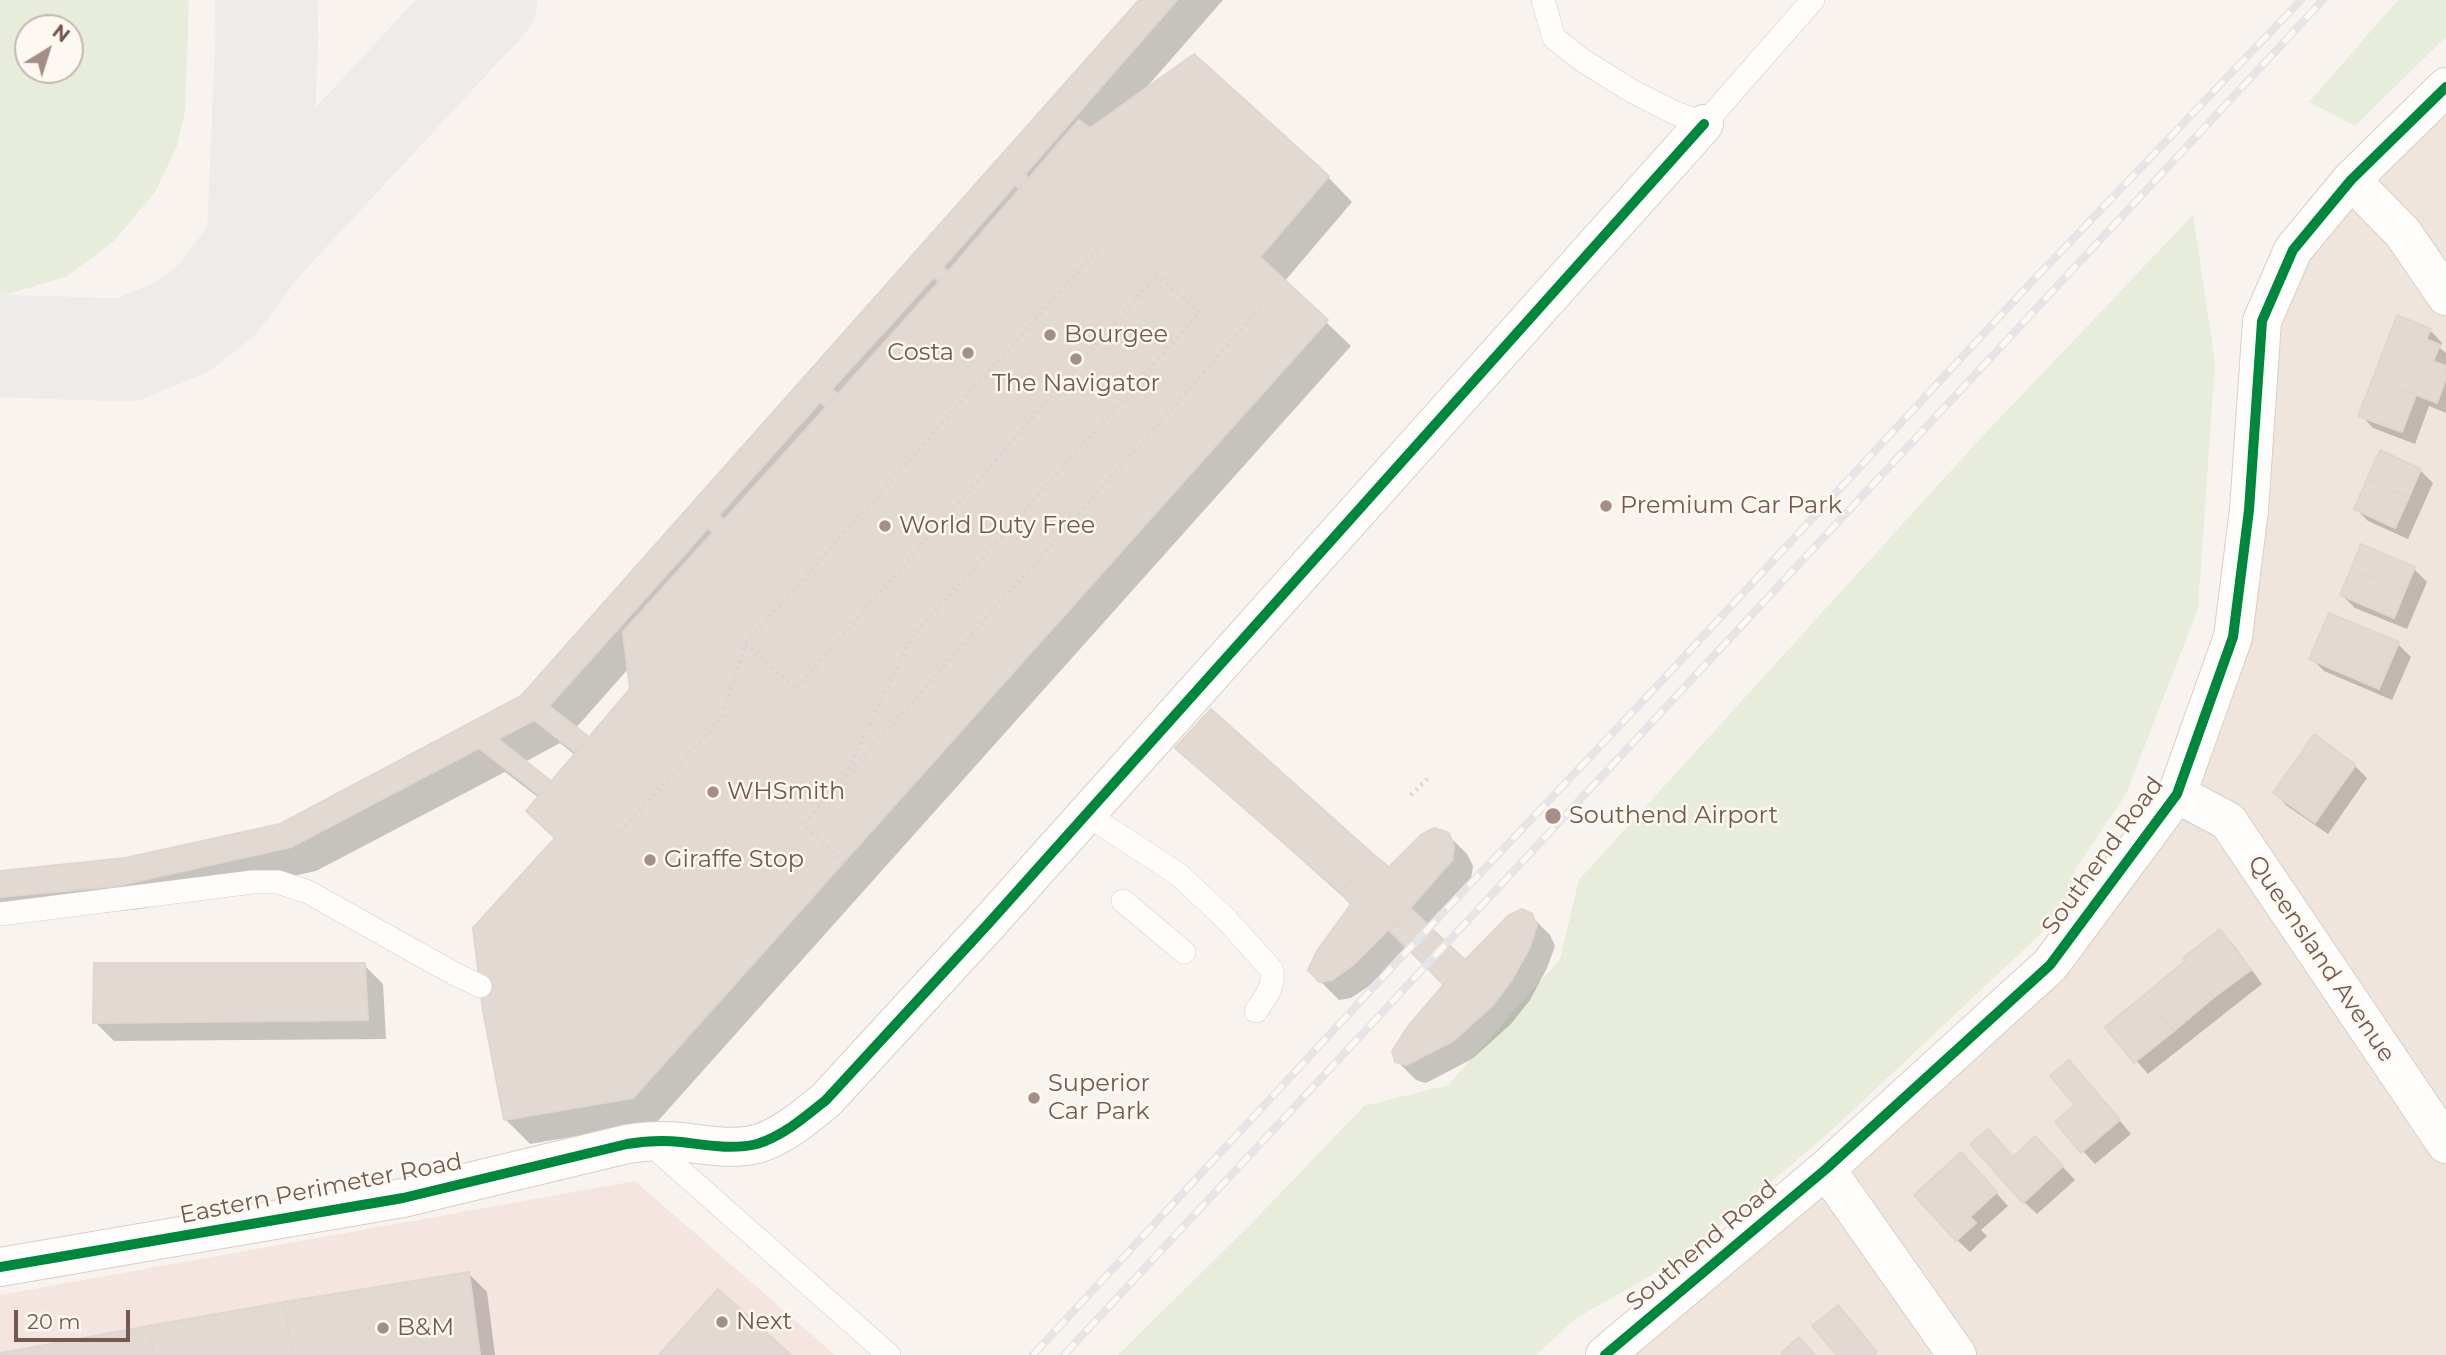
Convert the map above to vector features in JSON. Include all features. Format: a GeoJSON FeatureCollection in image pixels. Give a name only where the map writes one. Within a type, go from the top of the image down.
{"type":"FeatureCollection","features":[{"type":"Feature","properties":{"kind":"street","name":"Southend Road"},"geometry":{"type":"LineString","coordinates":[[1605,1355],[1826,1169],[2050,965],[2177,794],[2233,637],[2249,510],[2262,321],[2293,250],[2351,180],[2446,87]]}},
{"type":"Feature","properties":{"kind":"street","name":"Eastern Perimeter Road"},"geometry":{"type":"LineString","coordinates":[[0,1268],[403,1198],[603,1149],[647,1141],[744,1146],[775,1136],[804,1118],[835,1090],[1086,814],[1704,124]]}},
{"type":"Feature","properties":{"kind":"street"},"geometry":{"type":"LineString","coordinates":[[2351,180],[2403,233],[2446,296]]}},
{"type":"Feature","properties":{"kind":"street","name":"Queensland Avenue"},"geometry":{"type":"LineString","coordinates":[[2177,794],[2228,821],[2446,1144]]}},
{"type":"Feature","properties":{"kind":"street"},"geometry":{"type":"LineString","coordinates":[[1826,1169],[1957,1355]]}},
{"type":"Feature","properties":{"kind":"lane"},"geometry":{"type":"LineString","coordinates":[[1543,0],[1554,38],[1582,60],[1630,90],[1704,124],[1813,0]]}},
{"type":"Feature","properties":{"kind":"lane"},"geometry":{"type":"LineString","coordinates":[[1086,814],[1178,874],[1224,917],[1272,970],[1273,981],[1269,994],[1256,1011]]}},
{"type":"Feature","properties":{"kind":"lane"},"geometry":{"type":"LineString","coordinates":[[0,914],[253,882],[278,882],[308,892],[480,986]]}},
{"type":"Feature","properties":{"kind":"lane"},"geometry":{"type":"LineString","coordinates":[[1123,901],[1184,952]]}},
{"type":"Feature","properties":{"kind":"lane"},"geometry":{"type":"LineString","coordinates":[[647,1141],[889,1355]]}},
{"type":"Feature","properties":{"kind":"path"},"geometry":{"type":"LineString","coordinates":[[621,832],[722,717],[746,643],[1098,249]]}},
{"type":"Feature","properties":{"kind":"path"},"geometry":{"type":"LineString","coordinates":[[746,643],[796,689],[1157,275],[1200,312],[911,639],[844,778]]}},
{"type":"Feature","properties":{"kind":"path"},"geometry":{"type":"LineString","coordinates":[[843,863],[804,824],[1265,303]]}},
{"type":"Feature","properties":{"kind":"path"},"geometry":{"type":"LineString","coordinates":[[1411,795],[1430,776]]}},
{"type":"Feature","properties":{"kind":"shaded area"},"geometry":{"type":"Polygon","coordinates":[[[2446,87],[2446,1355],[1605,1355],[2050,965],[2177,794],[2249,510],[2293,250],[2446,87]]]}},
{"type":"Feature","properties":{"kind":"shaded area"},"geometry":{"type":"Polygon","coordinates":[[[635,1181],[835,1355],[0,1355],[0,1295],[635,1181]]]}},
{"type":"Feature","properties":{"kind":"green space"},"geometry":{"type":"Polygon","coordinates":[[[0,0],[189,0],[185,111],[177,146],[155,192],[114,241],[66,277],[0,296],[0,0]]]}},
{"type":"Feature","properties":{"kind":"green space"},"geometry":{"type":"Polygon","coordinates":[[[2398,0],[2446,0],[2446,37],[2355,126],[2309,102],[2398,0]]]}},
{"type":"Feature","properties":{"kind":"green space"},"geometry":{"type":"Polygon","coordinates":[[[2193,215],[2215,362],[2198,609],[2126,794],[2075,870],[2066,910],[1832,1130],[1683,1257],[1575,1319],[1536,1355],[1118,1355],[1252,1223],[1364,1106],[1448,1085],[1560,959],[1579,880],[1979,440],[2193,215]]]}},
{"type":"Feature","properties":{"kind":"building"},"geometry":{"type":"Polygon","coordinates":[[[1139,0],[1177,0],[1025,174],[1028,178],[1019,189],[1015,185],[943,267],[948,272],[939,282],[934,277],[832,389],[837,393],[825,406],[820,402],[719,515],[724,520],[713,533],[708,528],[549,706],[589,737],[575,752],[534,720],[498,739],[551,781],[539,795],[479,748],[291,847],[116,886],[0,897],[0,871],[125,858],[280,824],[521,696],[1139,0]]]}},
{"type":"Feature","properties":{"kind":"building"},"geometry":{"type":"Polygon","coordinates":[[[1194,54],[1329,176],[1260,257],[1328,320],[633,1098],[504,1120],[483,1011],[473,928],[555,838],[526,811],[630,689],[623,632],[948,272],[1079,120],[1090,128],[1194,54]]]}},
{"type":"Feature","properties":{"kind":"building"},"geometry":{"type":"Polygon","coordinates":[[[2397,315],[2431,329],[2426,339],[2440,345],[2433,361],[2446,366],[2446,379],[2437,403],[2373,378],[2397,315]]]}},
{"type":"Feature","properties":{"kind":"building"},"geometry":{"type":"Polygon","coordinates":[[[2373,378],[2416,395],[2402,432],[2358,416],[2373,378]]]}},
{"type":"Feature","properties":{"kind":"building"},"geometry":{"type":"Polygon","coordinates":[[[2380,450],[2421,469],[2409,497],[2367,479],[2380,450]]]}},
{"type":"Feature","properties":{"kind":"building"},"geometry":{"type":"Polygon","coordinates":[[[2367,479],[2409,497],[2395,528],[2354,509],[2367,479]]]}},
{"type":"Feature","properties":{"kind":"building"},"geometry":{"type":"Polygon","coordinates":[[[2361,544],[2415,567],[2405,591],[2351,569],[2361,544]]]}},
{"type":"Feature","properties":{"kind":"building"},"geometry":{"type":"Polygon","coordinates":[[[2351,569],[2405,591],[2394,618],[2340,595],[2351,569]]]}},
{"type":"Feature","properties":{"kind":"building"},"geometry":{"type":"Polygon","coordinates":[[[2329,613],[2399,642],[2379,689],[2309,659],[2329,613]]]}},
{"type":"Feature","properties":{"kind":"building"},"geometry":{"type":"Polygon","coordinates":[[[1211,709],[1374,855],[1340,892],[1175,748],[1211,709]]]}},
{"type":"Feature","properties":{"kind":"building"},"geometry":{"type":"Polygon","coordinates":[[[2314,734],[2356,765],[2340,787],[2299,756],[2314,734]]]}},
{"type":"Feature","properties":{"kind":"building"},"geometry":{"type":"Polygon","coordinates":[[[2299,756],[2340,787],[2315,823],[2273,793],[2299,756]]]}},
{"type":"Feature","properties":{"kind":"building"},"geometry":{"type":"Polygon","coordinates":[[[1434,828],[1449,833],[1454,846],[1452,860],[1410,908],[1353,965],[1332,980],[1319,982],[1308,970],[1317,951],[1351,904],[1340,892],[1374,855],[1389,867],[1421,835],[1434,828]]]}},
{"type":"Feature","properties":{"kind":"building"},"geometry":{"type":"Polygon","coordinates":[[[1410,908],[1465,960],[1444,985],[1389,930],[1410,908]]]}},
{"type":"Feature","properties":{"kind":"building"},"geometry":{"type":"Polygon","coordinates":[[[1522,909],[1532,914],[1537,926],[1529,949],[1511,981],[1493,1005],[1453,1041],[1406,1065],[1395,1062],[1392,1051],[1409,1025],[1465,960],[1508,916],[1522,909]]]}},
{"type":"Feature","properties":{"kind":"building"},"geometry":{"type":"Polygon","coordinates":[[[2220,929],[2251,970],[2213,998],[2183,958],[2220,929]]]}},
{"type":"Feature","properties":{"kind":"building"},"geometry":{"type":"Polygon","coordinates":[[[2185,961],[2213,998],[2174,1031],[2144,995],[2185,961]]]}},
{"type":"Feature","properties":{"kind":"building"},"geometry":{"type":"Polygon","coordinates":[[[94,963],[365,963],[368,1020],[93,1023],[94,963]]]}},
{"type":"Feature","properties":{"kind":"building"},"geometry":{"type":"Polygon","coordinates":[[[2144,995],[2174,1031],[2134,1063],[2105,1027],[2144,995]]]}},
{"type":"Feature","properties":{"kind":"building"},"geometry":{"type":"Polygon","coordinates":[[[2069,1060],[2120,1120],[2081,1153],[2055,1122],[2075,1105],[2050,1076],[2069,1060]]]}},
{"type":"Feature","properties":{"kind":"building"},"geometry":{"type":"Polygon","coordinates":[[[1988,1129],[2013,1157],[2035,1136],[2063,1166],[2023,1203],[1970,1144],[1988,1129]]]}},
{"type":"Feature","properties":{"kind":"building"},"geometry":{"type":"Polygon","coordinates":[[[1961,1152],[1997,1192],[1970,1217],[1976,1223],[1956,1241],[1914,1195],[1961,1152]]]}},
{"type":"Feature","properties":{"kind":"building","name":"B&M"},"geometry":{"type":"Polygon","coordinates":[[[469,1272],[480,1355],[293,1355],[284,1302],[469,1272]]]}},
{"type":"Feature","properties":{"kind":"building","name":"Next"},"geometry":{"type":"Polygon","coordinates":[[[718,1289],[791,1355],[659,1355],[718,1289]]]}},
{"type":"Feature","properties":{"kind":"building"},"geometry":{"type":"Polygon","coordinates":[[[284,1302],[293,1355],[154,1355],[148,1326],[284,1302]]]}},
{"type":"Feature","properties":{"kind":"building"},"geometry":{"type":"Polygon","coordinates":[[[1838,1305],[1877,1352],[1873,1355],[1837,1355],[1812,1326],[1838,1305]]]}},
{"type":"Feature","properties":{"kind":"building"},"geometry":{"type":"Polygon","coordinates":[[[148,1326],[154,1355],[42,1355],[40,1346],[148,1326]]]}},
{"type":"Feature","properties":{"kind":"building"},"geometry":{"type":"Polygon","coordinates":[[[1799,1337],[1815,1355],[1781,1353],[1799,1337]]]}},
{"type":"Feature","properties":{"kind":"building"},"geometry":{"type":"Polygon","coordinates":[[[40,1346],[42,1355],[0,1355],[0,1353],[40,1346]]]}},
{"type":"Feature","properties":{"kind":"taxiway"},"geometry":{"type":"LineString","coordinates":[[258,245],[267,35],[266,0]]}},
{"type":"Feature","properties":{"kind":"taxiway"},"geometry":{"type":"LineString","coordinates":[[0,346],[127,350],[182,327],[218,299],[258,245],[486,0]]}},
{"type":"Feature","properties":{"kind":"railway"},"geometry":{"type":"LineString","coordinates":[[1033,1355],[2026,288],[2301,0]]}},
{"type":"Feature","properties":{"kind":"railway"},"geometry":{"type":"LineString","coordinates":[[1064,1355],[2323,0]]}},
{"type":"Feature","properties":{"kind":"cycle path"},"geometry":{"type":"LineString","coordinates":[[1605,1355],[1826,1169],[2050,965],[2177,794],[2233,637],[2249,510],[2262,321],[2293,250],[2351,180],[2446,87]]}},
{"type":"Feature","properties":{"kind":"cycle path"},"geometry":{"type":"LineString","coordinates":[[0,1267],[403,1198],[627,1144],[668,1141],[748,1146],[767,1141],[793,1125],[826,1100],[988,924],[1704,124]]}},
{"type":"Feature","properties":{"kind":"place","name":"Bourgee"},"geometry":{"type":"Point","coordinates":[1050,335]}},
{"type":"Feature","properties":{"kind":"place","name":"Costa"},"geometry":{"type":"Point","coordinates":[968,353]}},
{"type":"Feature","properties":{"kind":"place","name":"The Navigator"},"geometry":{"type":"Point","coordinates":[1076,359]}},
{"type":"Feature","properties":{"kind":"place","name":"Premium Car Park"},"geometry":{"type":"Point","coordinates":[1606,506]}},
{"type":"Feature","properties":{"kind":"place","name":"World Duty Free"},"geometry":{"type":"Point","coordinates":[885,526]}},
{"type":"Feature","properties":{"kind":"place","name":"WHSmith"},"geometry":{"type":"Point","coordinates":[713,792]}},
{"type":"Feature","properties":{"kind":"place","name":"Southend Airport"},"geometry":{"type":"Point","coordinates":[1553,816]}},
{"type":"Feature","properties":{"kind":"place","name":"Giraffe Stop"},"geometry":{"type":"Point","coordinates":[650,860]}},
{"type":"Feature","properties":{"kind":"place","name":"Superior Car Park"},"geometry":{"type":"Point","coordinates":[1034,1098]}},
{"type":"Feature","properties":{"kind":"place","name":"Next"},"geometry":{"type":"Point","coordinates":[722,1322]}},
{"type":"Feature","properties":{"kind":"place","name":"B&M"},"geometry":{"type":"Point","coordinates":[383,1328]}}]}
